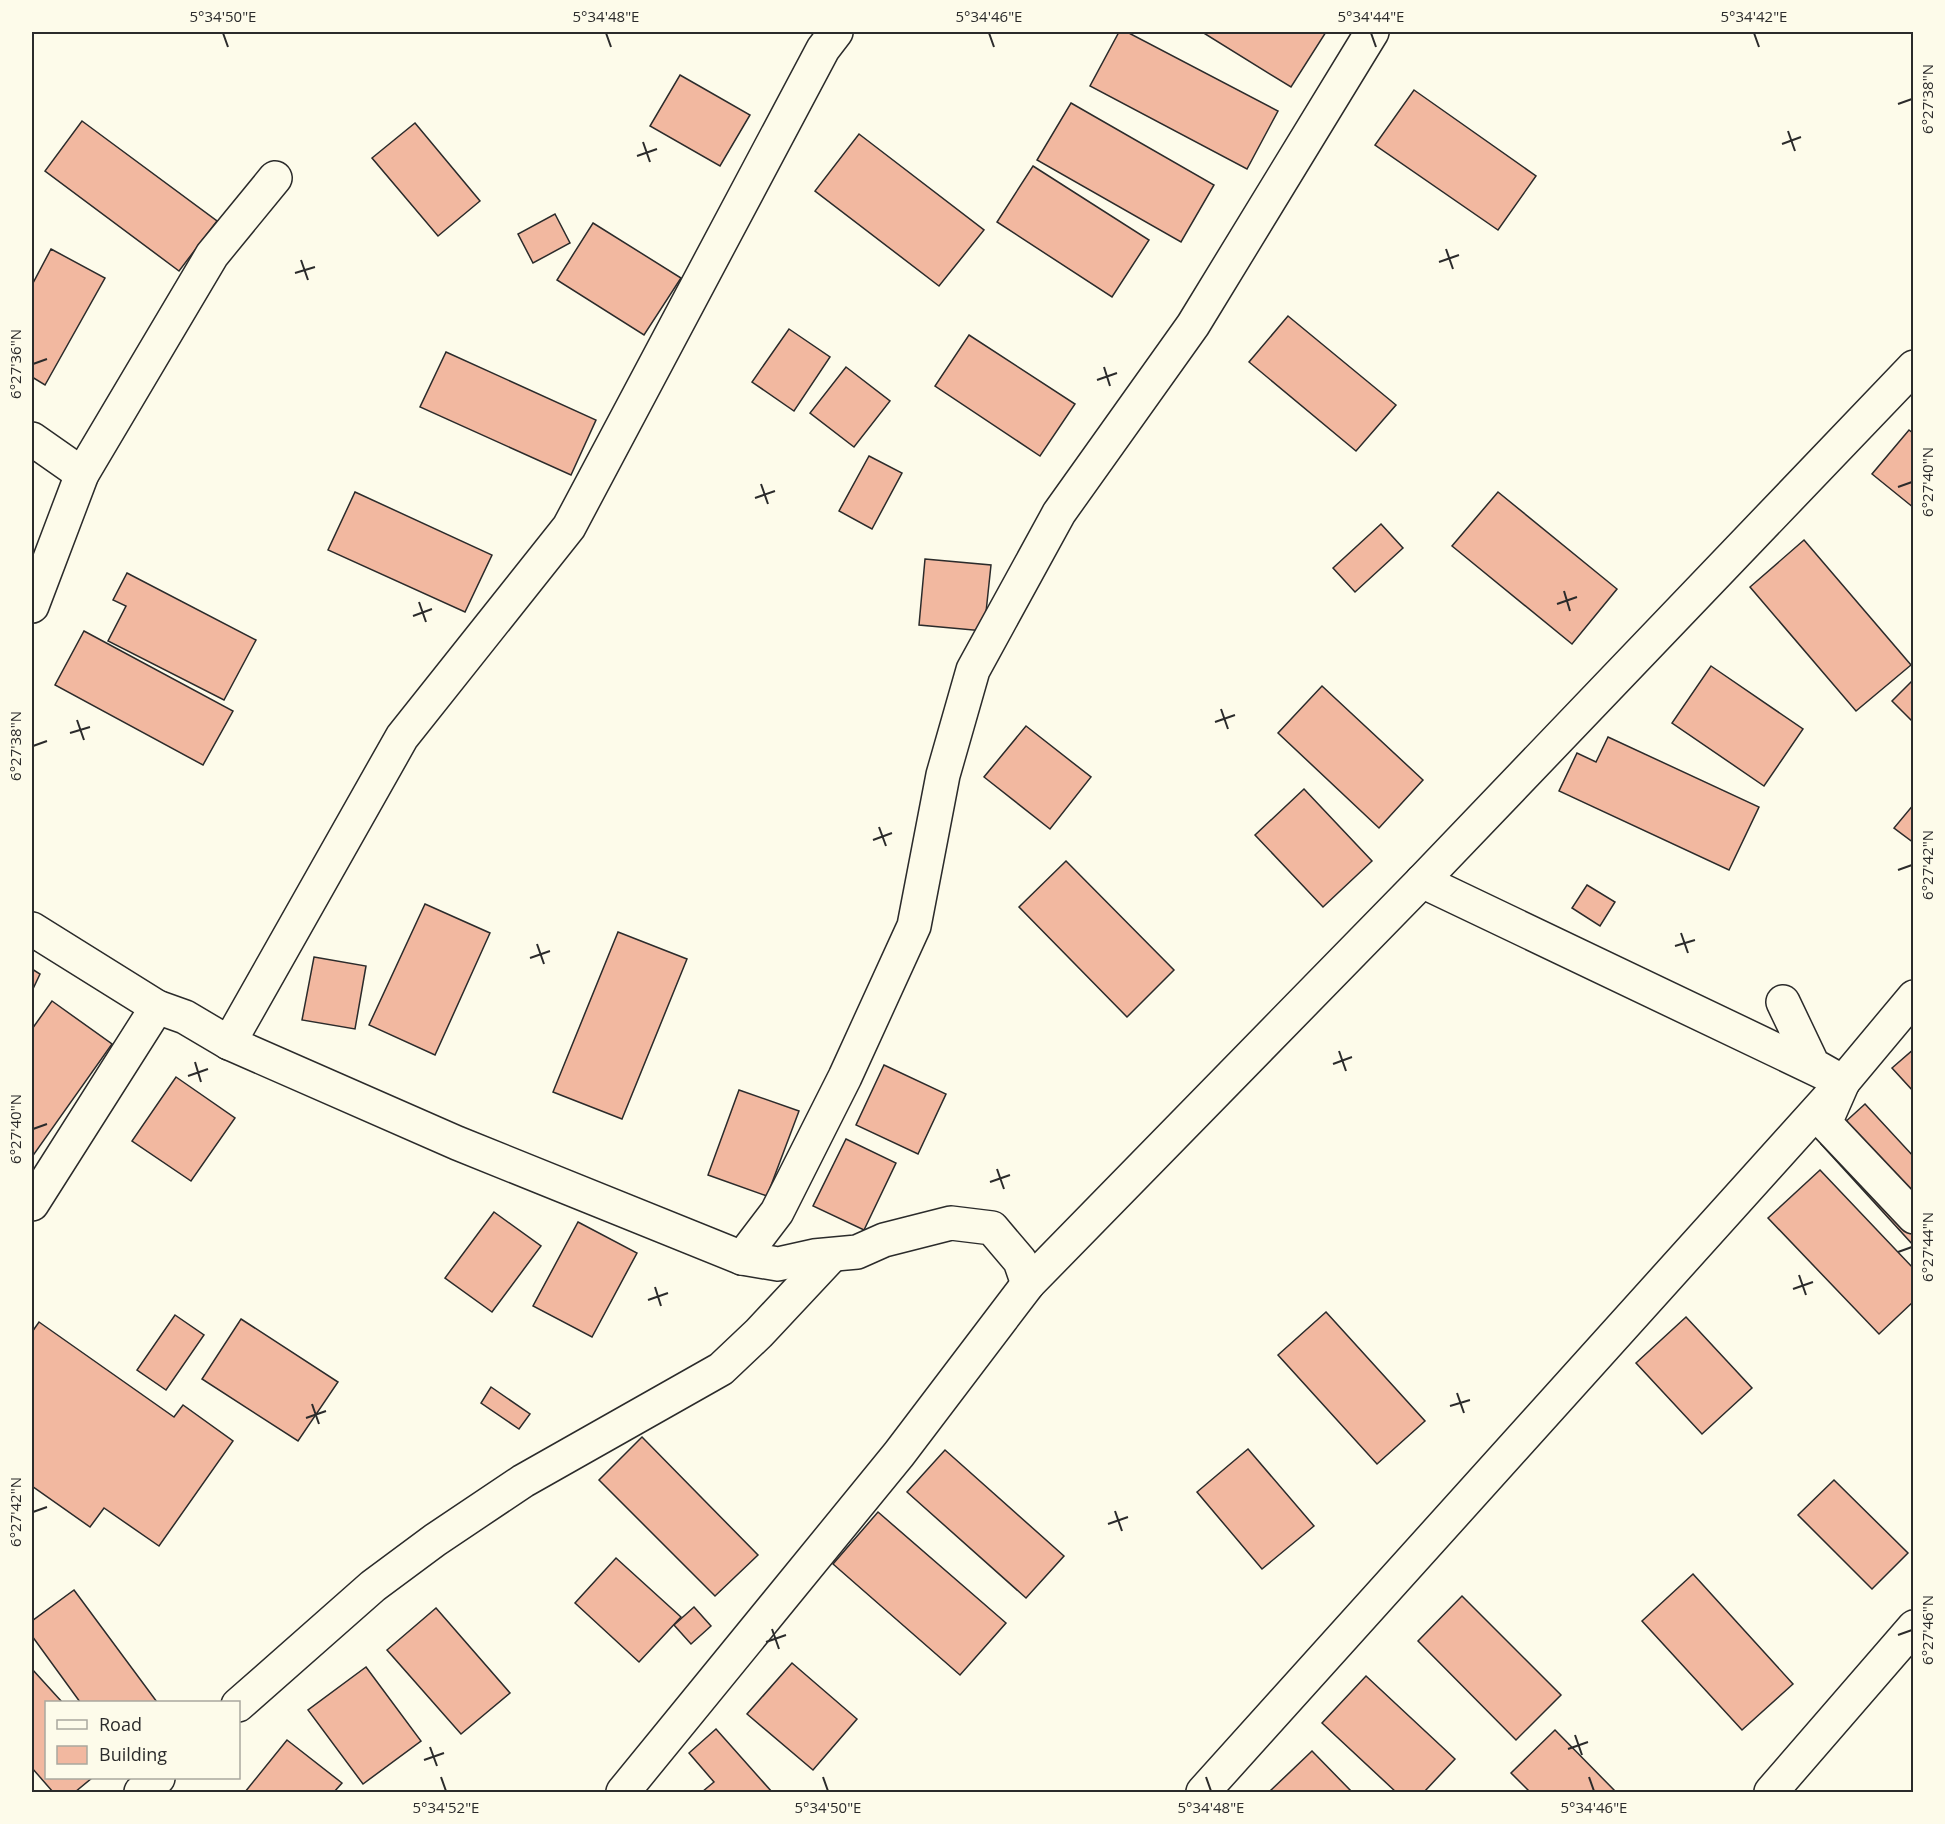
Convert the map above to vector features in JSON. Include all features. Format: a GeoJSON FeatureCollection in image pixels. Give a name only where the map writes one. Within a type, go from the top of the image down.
{"type":"FeatureCollection","features":[{"type":"Feature","properties":{"kind":"street"},"geometry":{"type":"LineString","coordinates":[[742,1258],[777,1212],[846,1077],[914,926],[943,775],[973,670],[1059,513],[1193,325],[1372,32]]}},
{"type":"Feature","properties":{"kind":"street"},"geometry":{"type":"LineString","coordinates":[[229,1043],[402,737],[568,527],[820,37]]}},
{"type":"Feature","properties":{"kind":"street"},"geometry":{"type":"LineString","coordinates":[[32,606],[82,474],[212,255],[275,178]]}},
{"type":"Feature","properties":{"kind":"street"},"geometry":{"type":"LineString","coordinates":[[622,1792],[899,1454],[1028,1284],[1422,881],[1914,367]]}},
{"type":"Feature","properties":{"kind":"street"},"geometry":{"type":"LineString","coordinates":[[32,439],[82,474]]}},
{"type":"Feature","properties":{"kind":"street"},"geometry":{"type":"LineString","coordinates":[[1422,881],[1843,1082]]}},
{"type":"Feature","properties":{"kind":"street"},"geometry":{"type":"LineString","coordinates":[[32,929],[157,1007],[185,1017],[229,1043],[457,1143],[742,1258],[778,1264],[814,1256],[857,1252],[884,1240],[951,1223],[992,1228],[1020,1261],[1028,1284]]}},
{"type":"Feature","properties":{"kind":"street"},"geometry":{"type":"LineString","coordinates":[[1203,1792],[1843,1082],[1914,997]]}},
{"type":"Feature","properties":{"kind":"street"},"geometry":{"type":"LineString","coordinates":[[1784,1002],[1813,1065],[1843,1082]]}},
{"type":"Feature","properties":{"kind":"street"},"geometry":{"type":"LineString","coordinates":[[32,1204],[157,1007]]}},
{"type":"Feature","properties":{"kind":"street"},"geometry":{"type":"LineString","coordinates":[[1843,1082],[1826,1124],[1914,1218]]}},
{"type":"Feature","properties":{"kind":"street"},"geometry":{"type":"LineString","coordinates":[[240,1703],[373,1586],[435,1540],[524,1481],[721,1369],[759,1334],[832,1255]]}},
{"type":"Feature","properties":{"kind":"street"},"geometry":{"type":"LineString","coordinates":[[1771,1792],[1914,1627]]}},
{"type":"Feature","properties":{"kind":"street"},"geometry":{"type":"LineString","coordinates":[[141,1792],[157,1779]]}},
{"type":"Feature","properties":{"kind":"building"},"geometry":{"type":"Polygon","coordinates":[[[1119,32],[1127,32],[1278,111],[1247,169],[1090,86],[1119,32]]]}},
{"type":"Feature","properties":{"kind":"building"},"geometry":{"type":"Polygon","coordinates":[[[1202,32],[1326,32],[1291,87],[1202,32]]]}},
{"type":"Feature","properties":{"kind":"building"},"geometry":{"type":"Polygon","coordinates":[[[680,75],[750,115],[720,166],[650,126],[680,75]]]}},
{"type":"Feature","properties":{"kind":"building"},"geometry":{"type":"Polygon","coordinates":[[[1414,90],[1536,176],[1498,230],[1375,145],[1414,90]]]}},
{"type":"Feature","properties":{"kind":"building"},"geometry":{"type":"Polygon","coordinates":[[[1071,103],[1214,185],[1181,242],[1037,160],[1071,103]]]}},
{"type":"Feature","properties":{"kind":"building"},"geometry":{"type":"Polygon","coordinates":[[[82,121],[217,221],[179,271],[45,171],[82,121]]]}},
{"type":"Feature","properties":{"kind":"building"},"geometry":{"type":"Polygon","coordinates":[[[415,123],[480,201],[438,236],[372,158],[415,123]]]}},
{"type":"Feature","properties":{"kind":"building"},"geometry":{"type":"Polygon","coordinates":[[[859,134],[984,230],[939,286],[815,191],[859,134]]]}},
{"type":"Feature","properties":{"kind":"building"},"geometry":{"type":"Polygon","coordinates":[[[1033,166],[1149,240],[1112,297],[997,222],[1033,166]]]}},
{"type":"Feature","properties":{"kind":"building"},"geometry":{"type":"Polygon","coordinates":[[[555,214],[570,243],[533,263],[518,234],[555,214]]]}},
{"type":"Feature","properties":{"kind":"building"},"geometry":{"type":"Polygon","coordinates":[[[593,223],[681,278],[644,335],[557,280],[593,223]]]}},
{"type":"Feature","properties":{"kind":"building"},"geometry":{"type":"Polygon","coordinates":[[[51,249],[105,278],[45,385],[32,377],[32,285],[51,249]]]}},
{"type":"Feature","properties":{"kind":"building"},"geometry":{"type":"Polygon","coordinates":[[[1288,316],[1396,405],[1356,451],[1249,362],[1288,316]]]}},
{"type":"Feature","properties":{"kind":"building"},"geometry":{"type":"Polygon","coordinates":[[[789,329],[830,357],[794,411],[752,382],[789,329]]]}},
{"type":"Feature","properties":{"kind":"building"},"geometry":{"type":"Polygon","coordinates":[[[969,335],[1075,404],[1040,456],[935,386],[969,335]]]}},
{"type":"Feature","properties":{"kind":"building"},"geometry":{"type":"Polygon","coordinates":[[[446,352],[596,420],[571,475],[420,407],[446,352]]]}},
{"type":"Feature","properties":{"kind":"building"},"geometry":{"type":"Polygon","coordinates":[[[846,367],[890,401],[854,447],[810,413],[846,367]]]}},
{"type":"Feature","properties":{"kind":"building"},"geometry":{"type":"Polygon","coordinates":[[[1909,430],[1914,434],[1914,508],[1872,474],[1909,430]]]}},
{"type":"Feature","properties":{"kind":"building"},"geometry":{"type":"Polygon","coordinates":[[[869,456],[902,473],[872,529],[839,511],[869,456]]]}},
{"type":"Feature","properties":{"kind":"building"},"geometry":{"type":"Polygon","coordinates":[[[355,492],[492,555],[465,612],[328,550],[355,492]]]}},
{"type":"Feature","properties":{"kind":"building"},"geometry":{"type":"Polygon","coordinates":[[[1498,492],[1617,589],[1572,644],[1452,546],[1498,492]]]}},
{"type":"Feature","properties":{"kind":"building"},"geometry":{"type":"Polygon","coordinates":[[[1381,524],[1403,548],[1355,592],[1333,568],[1381,524]]]}},
{"type":"Feature","properties":{"kind":"building"},"geometry":{"type":"Polygon","coordinates":[[[1804,540],[1911,665],[1856,711],[1750,587],[1804,540]]]}},
{"type":"Feature","properties":{"kind":"building"},"geometry":{"type":"Polygon","coordinates":[[[925,559],[991,565],[984,631],[919,625],[925,559]]]}},
{"type":"Feature","properties":{"kind":"building"},"geometry":{"type":"Polygon","coordinates":[[[127,573],[256,640],[224,700],[108,641],[126,606],[113,600],[127,573]]]}},
{"type":"Feature","properties":{"kind":"building"},"geometry":{"type":"Polygon","coordinates":[[[84,631],[233,711],[203,765],[55,685],[84,631]]]}},
{"type":"Feature","properties":{"kind":"building"},"geometry":{"type":"Polygon","coordinates":[[[1711,666],[1803,729],[1764,786],[1672,723],[1711,666]]]}},
{"type":"Feature","properties":{"kind":"building"},"geometry":{"type":"Polygon","coordinates":[[[1914,679],[1914,723],[1892,701],[1914,679]]]}},
{"type":"Feature","properties":{"kind":"building"},"geometry":{"type":"Polygon","coordinates":[[[1322,686],[1423,780],[1379,828],[1278,733],[1322,686]]]}},
{"type":"Feature","properties":{"kind":"building"},"geometry":{"type":"Polygon","coordinates":[[[1026,726],[1091,777],[1050,829],[984,777],[1026,726]]]}},
{"type":"Feature","properties":{"kind":"building"},"geometry":{"type":"Polygon","coordinates":[[[1608,737],[1759,807],[1729,870],[1559,791],[1577,753],[1596,762],[1608,737]]]}},
{"type":"Feature","properties":{"kind":"building"},"geometry":{"type":"Polygon","coordinates":[[[1304,789],[1372,861],[1323,907],[1255,835],[1304,789]]]}},
{"type":"Feature","properties":{"kind":"building"},"geometry":{"type":"Polygon","coordinates":[[[1914,804],[1914,843],[1894,828],[1914,804]]]}},
{"type":"Feature","properties":{"kind":"building"},"geometry":{"type":"Polygon","coordinates":[[[1066,861],[1174,970],[1127,1017],[1019,907],[1066,861]]]}},
{"type":"Feature","properties":{"kind":"building"},"geometry":{"type":"Polygon","coordinates":[[[1587,885],[1615,902],[1600,926],[1572,908],[1587,885]]]}},
{"type":"Feature","properties":{"kind":"building"},"geometry":{"type":"Polygon","coordinates":[[[425,904],[490,933],[435,1055],[369,1025],[425,904]]]}},
{"type":"Feature","properties":{"kind":"building"},"geometry":{"type":"Polygon","coordinates":[[[618,932],[687,959],[622,1119],[553,1092],[618,932]]]}},
{"type":"Feature","properties":{"kind":"building"},"geometry":{"type":"Polygon","coordinates":[[[314,957],[366,966],[355,1029],[302,1020],[314,957]]]}},
{"type":"Feature","properties":{"kind":"building"},"geometry":{"type":"Polygon","coordinates":[[[32,969],[40,974],[32,991],[32,969]]]}},
{"type":"Feature","properties":{"kind":"building"},"geometry":{"type":"Polygon","coordinates":[[[52,1001],[112,1044],[32,1157],[32,1029],[52,1001]]]}},
{"type":"Feature","properties":{"kind":"building"},"geometry":{"type":"Polygon","coordinates":[[[1914,1049],[1914,1092],[1892,1068],[1914,1049]]]}},
{"type":"Feature","properties":{"kind":"building"},"geometry":{"type":"Polygon","coordinates":[[[884,1065],[946,1094],[918,1154],[856,1125],[884,1065]]]}},
{"type":"Feature","properties":{"kind":"building"},"geometry":{"type":"Polygon","coordinates":[[[176,1077],[235,1118],[191,1181],[132,1141],[176,1077]]]}},
{"type":"Feature","properties":{"kind":"building"},"geometry":{"type":"Polygon","coordinates":[[[739,1090],[799,1111],[767,1196],[708,1175],[739,1090]]]}},
{"type":"Feature","properties":{"kind":"building"},"geometry":{"type":"Polygon","coordinates":[[[1865,1104],[1914,1157],[1914,1246],[1821,1144],[1865,1104]]]}},
{"type":"Feature","properties":{"kind":"building"},"geometry":{"type":"Polygon","coordinates":[[[846,1139],[896,1163],[864,1230],[813,1206],[846,1139]]]}},
{"type":"Feature","properties":{"kind":"building"},"geometry":{"type":"Polygon","coordinates":[[[1820,1170],[1914,1269],[1914,1301],[1879,1334],[1768,1218],[1820,1170]]]}},
{"type":"Feature","properties":{"kind":"building"},"geometry":{"type":"Polygon","coordinates":[[[494,1212],[541,1246],[492,1312],[445,1278],[494,1212]]]}},
{"type":"Feature","properties":{"kind":"building"},"geometry":{"type":"Polygon","coordinates":[[[578,1222],[637,1253],[592,1337],[533,1306],[578,1222]]]}},
{"type":"Feature","properties":{"kind":"building"},"geometry":{"type":"Polygon","coordinates":[[[1326,1312],[1425,1421],[1377,1464],[1278,1355],[1326,1312]]]}},
{"type":"Feature","properties":{"kind":"building"},"geometry":{"type":"Polygon","coordinates":[[[175,1315],[204,1335],[166,1390],[137,1370],[175,1315]]]}},
{"type":"Feature","properties":{"kind":"building"},"geometry":{"type":"Polygon","coordinates":[[[1686,1317],[1752,1388],[1702,1434],[1636,1363],[1686,1317]]]}},
{"type":"Feature","properties":{"kind":"building"},"geometry":{"type":"Polygon","coordinates":[[[241,1319],[338,1382],[298,1441],[202,1379],[241,1319]]]}},
{"type":"Feature","properties":{"kind":"building"},"geometry":{"type":"Polygon","coordinates":[[[39,1322],[174,1417],[183,1405],[233,1441],[159,1546],[104,1508],[90,1527],[32,1486],[32,1332],[39,1322]]]}},
{"type":"Feature","properties":{"kind":"building"},"geometry":{"type":"Polygon","coordinates":[[[491,1387],[530,1414],[519,1429],[481,1403],[491,1387]]]}},
{"type":"Feature","properties":{"kind":"building"},"geometry":{"type":"Polygon","coordinates":[[[642,1437],[758,1555],[715,1596],[599,1480],[642,1437]]]}},
{"type":"Feature","properties":{"kind":"building"},"geometry":{"type":"Polygon","coordinates":[[[1248,1449],[1314,1526],[1262,1569],[1197,1492],[1248,1449]]]}},
{"type":"Feature","properties":{"kind":"building"},"geometry":{"type":"Polygon","coordinates":[[[945,1450],[1064,1556],[1026,1598],[907,1492],[945,1450]]]}},
{"type":"Feature","properties":{"kind":"building"},"geometry":{"type":"Polygon","coordinates":[[[1834,1480],[1908,1553],[1872,1589],[1798,1515],[1834,1480]]]}},
{"type":"Feature","properties":{"kind":"building"},"geometry":{"type":"Polygon","coordinates":[[[878,1512],[1006,1623],[960,1675],[833,1564],[878,1512]]]}},
{"type":"Feature","properties":{"kind":"building"},"geometry":{"type":"Polygon","coordinates":[[[616,1558],[681,1617],[639,1662],[575,1603],[616,1558]]]}},
{"type":"Feature","properties":{"kind":"building"},"geometry":{"type":"Polygon","coordinates":[[[1693,1574],[1793,1684],[1742,1730],[1642,1621],[1693,1574]]]}},
{"type":"Feature","properties":{"kind":"building"},"geometry":{"type":"Polygon","coordinates":[[[74,1590],[156,1701],[79,1701],[32,1636],[32,1621],[74,1590]]]}},
{"type":"Feature","properties":{"kind":"building"},"geometry":{"type":"Polygon","coordinates":[[[1462,1596],[1561,1695],[1516,1740],[1418,1641],[1462,1596]]]}},
{"type":"Feature","properties":{"kind":"building"},"geometry":{"type":"Polygon","coordinates":[[[694,1607],[711,1626],[691,1644],[674,1625],[694,1607]]]}},
{"type":"Feature","properties":{"kind":"building"},"geometry":{"type":"Polygon","coordinates":[[[436,1608],[510,1693],[461,1734],[387,1650],[436,1608]]]}},
{"type":"Feature","properties":{"kind":"building"},"geometry":{"type":"Polygon","coordinates":[[[792,1663],[857,1719],[813,1770],[747,1714],[792,1663]]]}},
{"type":"Feature","properties":{"kind":"building"},"geometry":{"type":"Polygon","coordinates":[[[366,1667],[421,1741],[363,1784],[308,1710],[366,1667]]]}},
{"type":"Feature","properties":{"kind":"building"},"geometry":{"type":"Polygon","coordinates":[[[32,1669],[61,1701],[45,1701],[45,1779],[91,1779],[75,1792],[53,1792],[32,1768],[32,1669]]]}},
{"type":"Feature","properties":{"kind":"building"},"geometry":{"type":"Polygon","coordinates":[[[1366,1676],[1455,1759],[1424,1792],[1396,1792],[1322,1723],[1366,1676]]]}},
{"type":"Feature","properties":{"kind":"building"},"geometry":{"type":"Polygon","coordinates":[[[716,1729],[772,1792],[702,1792],[714,1782],[689,1753],[716,1729]]]}},
{"type":"Feature","properties":{"kind":"building"},"geometry":{"type":"Polygon","coordinates":[[[1555,1730],[1616,1792],[1530,1792],[1511,1773],[1555,1730]]]}},
{"type":"Feature","properties":{"kind":"building"},"geometry":{"type":"Polygon","coordinates":[[[287,1740],[342,1783],[334,1792],[245,1792],[287,1740]]]}},
{"type":"Feature","properties":{"kind":"building"},"geometry":{"type":"Polygon","coordinates":[[[1312,1751],[1352,1792],[1269,1792],[1312,1751]]]}}]}
